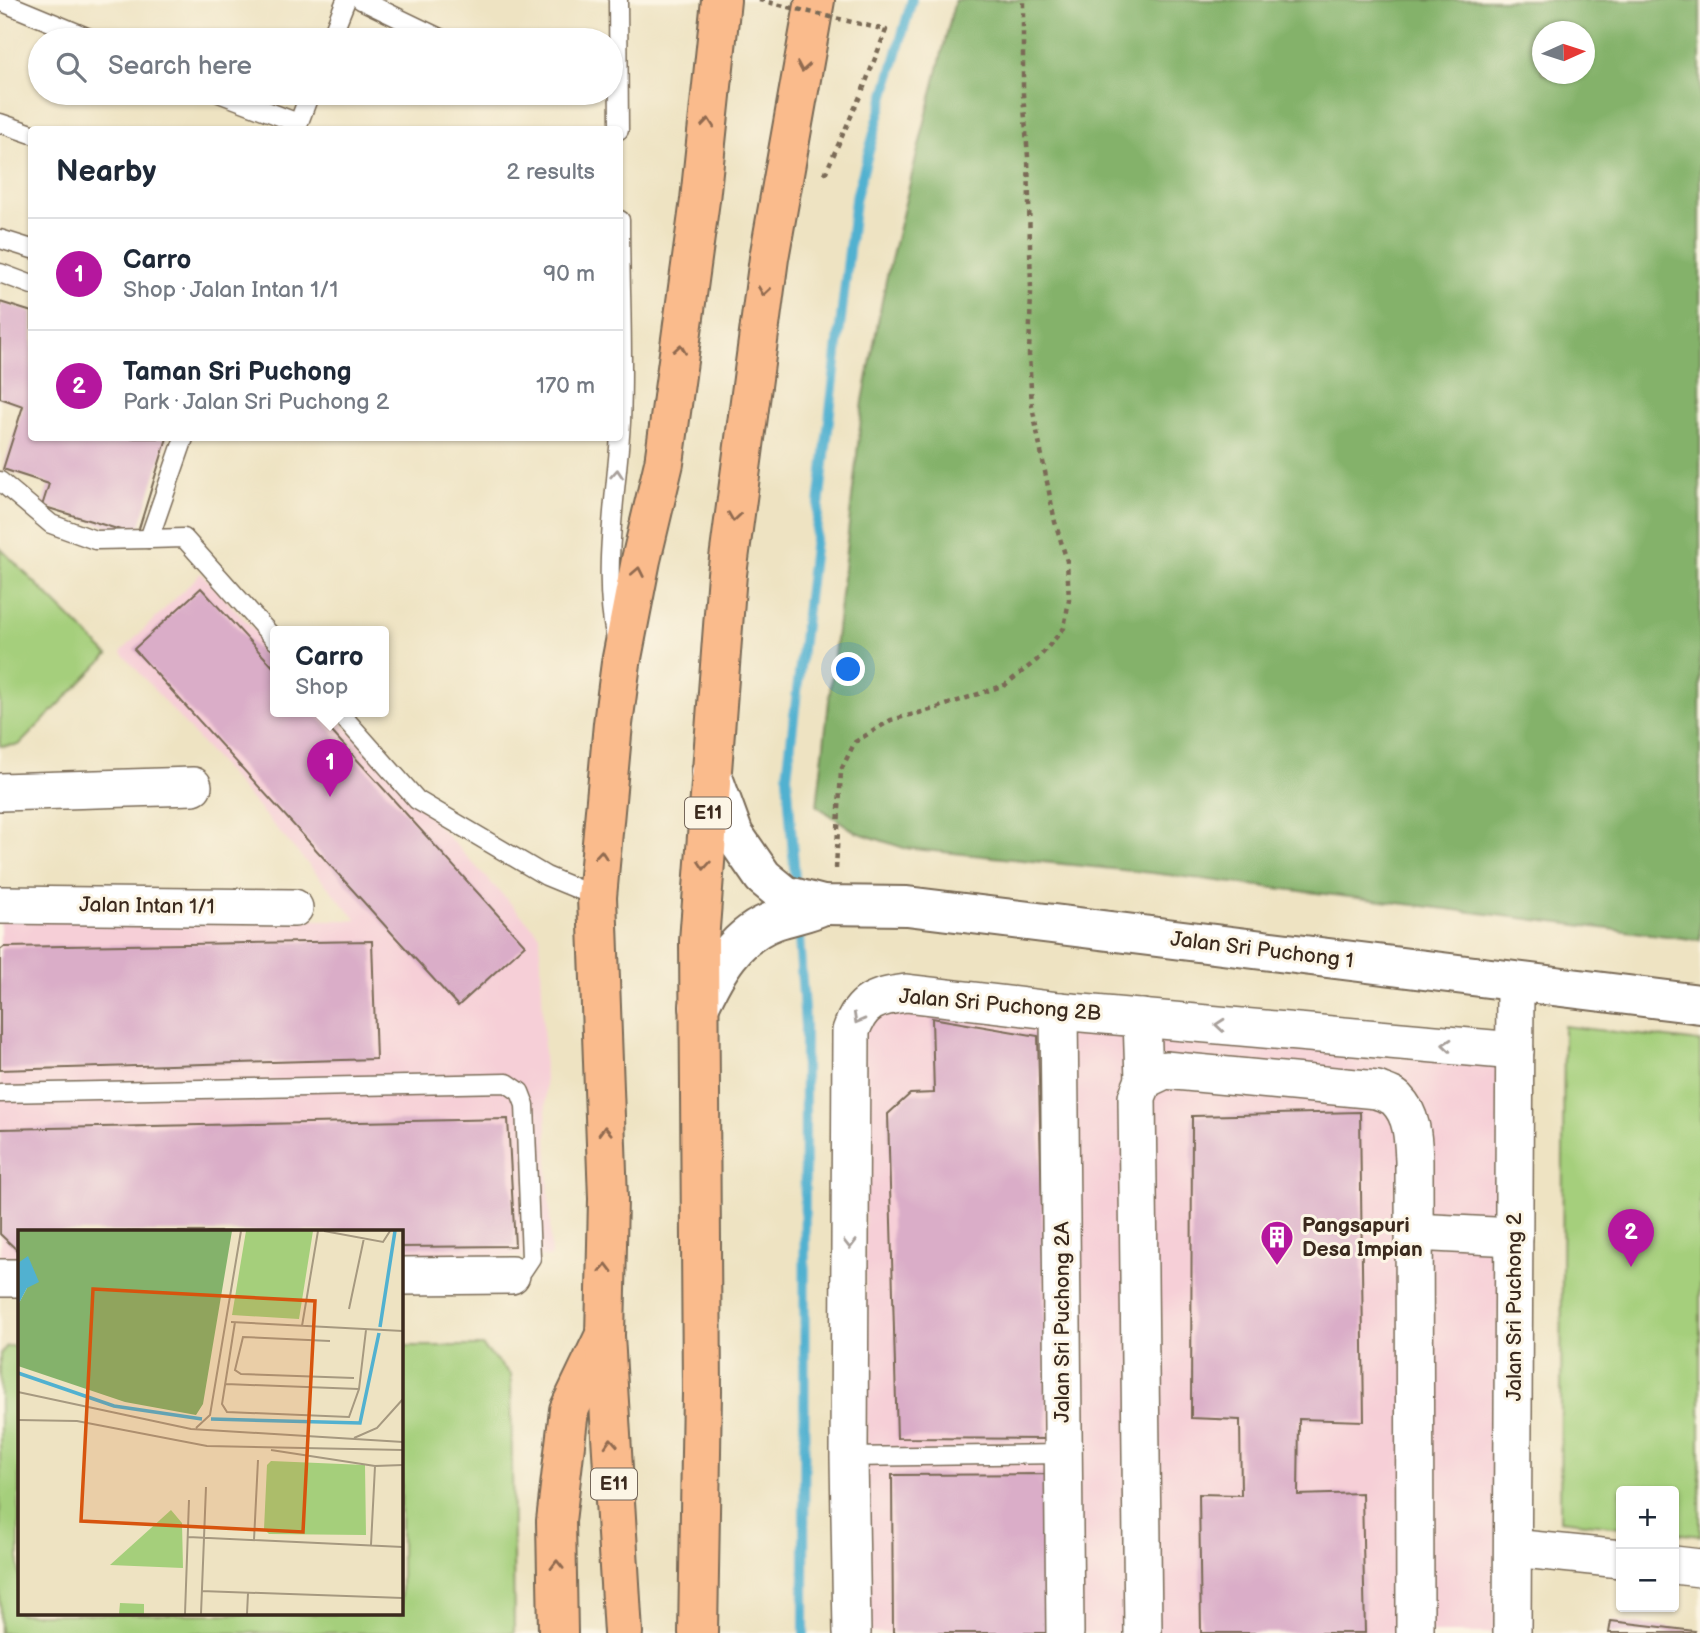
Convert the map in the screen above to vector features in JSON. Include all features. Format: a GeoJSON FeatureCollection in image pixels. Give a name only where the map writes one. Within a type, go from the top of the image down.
{"type":"FeatureCollection","features":[{"type":"Feature","properties":{"kind":"highway","name":"E11"},"geometry":{"type":"LineString","coordinates":[[623,1633],[605,1336],[608,1199],[597,897],[621,663],[664,463],[700,200],[721,0]]}},
{"type":"Feature","properties":{"kind":"highway","name":"E11"},"geometry":{"type":"LineString","coordinates":[[698,1633],[702,1392],[699,941],[711,772],[727,574],[767,271],[815,0]]}},
{"type":"Feature","properties":{"kind":"highway"},"geometry":{"type":"LineString","coordinates":[[558,1633],[556,1521],[569,1410],[605,1336]]}},
{"type":"Feature","properties":{"kind":"street","name":"Jalan Sri Puchong 1"},"geometry":{"type":"LineString","coordinates":[[711,772],[734,835],[762,877],[785,895],[819,905],[907,906],[1700,1004]]}},
{"type":"Feature","properties":{"kind":"street"},"geometry":{"type":"LineString","coordinates":[[0,792],[193,786]]}},
{"type":"Feature","properties":{"kind":"street","name":"Jalan Intan 1/1"},"geometry":{"type":"LineString","coordinates":[[0,905],[295,908]]}},
{"type":"Feature","properties":{"kind":"street","name":"Jalan Sri Puchong 1"},"geometry":{"type":"LineString","coordinates":[[699,1007],[713,976],[728,954],[748,935],[775,920],[819,905]]}},
{"type":"Feature","properties":{"kind":"street","name":"Jalan Sri Puchong 2"},"geometry":{"type":"LineString","coordinates":[[1512,1633],[1515,982]]}},
{"type":"Feature","properties":{"kind":"street","name":"Jalan Sri Puchong 2B"},"geometry":{"type":"LineString","coordinates":[[852,1633],[849,1457],[851,1031],[857,1015],[870,1002],[885,996],[906,993],[1059,1011],[1515,1051]]}},
{"type":"Feature","properties":{"kind":"street","name":"Jalan Sri Puchong 2A"},"geometry":{"type":"LineString","coordinates":[[1059,1011],[1065,1633]]}},
{"type":"Feature","properties":{"kind":"street"},"geometry":{"type":"LineString","coordinates":[[1142,1018],[1144,1080],[1137,1097],[1136,1121],[1143,1633]]}},
{"type":"Feature","properties":{"kind":"street"},"geometry":{"type":"LineString","coordinates":[[1144,1080],[1165,1070],[1377,1090],[1397,1099],[1408,1117],[1413,1133],[1415,1633]]}},
{"type":"Feature","properties":{"kind":"street"},"geometry":{"type":"LineString","coordinates":[[1414,1232],[1514,1237]]}},
{"type":"Feature","properties":{"kind":"street"},"geometry":{"type":"LineString","coordinates":[[402,1276],[511,1275]]}},
{"type":"Feature","properties":{"kind":"street"},"geometry":{"type":"LineString","coordinates":[[0,1278],[18,1278]]}},
{"type":"Feature","properties":{"kind":"street"},"geometry":{"type":"LineString","coordinates":[[1513,1548],[1616,1558]]}},
{"type":"Feature","properties":{"kind":"street"},"geometry":{"type":"LineString","coordinates":[[1679,1566],[1700,1568]]}},
{"type":"Feature","properties":{"kind":"lane"},"geometry":{"type":"LineString","coordinates":[[335,28],[346,0]]}},
{"type":"Feature","properties":{"kind":"lane"},"geometry":{"type":"LineString","coordinates":[[361,0],[419,28]]}},
{"type":"Feature","properties":{"kind":"lane"},"geometry":{"type":"LineString","coordinates":[[618,0],[618,28]]}},
{"type":"Feature","properties":{"kind":"lane"},"geometry":{"type":"LineString","coordinates":[[0,1],[65,28]]}},
{"type":"Feature","properties":{"kind":"lane"},"geometry":{"type":"LineString","coordinates":[[247,105],[297,126],[305,105]]}},
{"type":"Feature","properties":{"kind":"lane"},"geometry":{"type":"LineString","coordinates":[[619,105],[619,126]]}},
{"type":"Feature","properties":{"kind":"lane"},"geometry":{"type":"LineString","coordinates":[[0,123],[28,133]]}},
{"type":"Feature","properties":{"kind":"lane"},"geometry":{"type":"LineString","coordinates":[[0,239],[28,248]]}},
{"type":"Feature","properties":{"kind":"lane"},"geometry":{"type":"LineString","coordinates":[[0,273],[28,284]]}},
{"type":"Feature","properties":{"kind":"lane"},"geometry":{"type":"LineString","coordinates":[[149,540],[183,441]]}},
{"type":"Feature","properties":{"kind":"lane"},"geometry":{"type":"LineString","coordinates":[[619,441],[610,616],[621,663]]}},
{"type":"Feature","properties":{"kind":"lane"},"geometry":{"type":"LineString","coordinates":[[0,481],[51,524],[95,540],[184,538],[270,634]]}},
{"type":"Feature","properties":{"kind":"lane"},"geometry":{"type":"LineString","coordinates":[[343,717],[417,800],[546,876],[597,897]]}},
{"type":"Feature","properties":{"kind":"lane"},"geometry":{"type":"LineString","coordinates":[[0,1093],[507,1083],[520,1092],[525,1105],[531,1258],[523,1270],[511,1275]]}},
{"type":"Feature","properties":{"kind":"lane"},"geometry":{"type":"LineString","coordinates":[[849,1457],[1063,1454]]}},
{"type":"Feature","properties":{"kind":"path"},"geometry":{"type":"LineString","coordinates":[[759,0],[886,30],[862,92]]}},
{"type":"Feature","properties":{"kind":"path"},"geometry":{"type":"LineString","coordinates":[[819,905],[841,770],[855,742],[891,720],[934,709],[1005,685],[1037,660],[1064,628],[1069,600],[1067,561],[1055,522],[1032,406],[1023,0]]}},
{"type":"Feature","properties":{"kind":"shaded area"},"geometry":{"type":"Polygon","coordinates":[[[201,573],[270,647],[270,717],[337,717],[540,935],[551,1257],[402,1257],[402,1230],[18,1230],[18,1257],[0,1257],[0,919],[357,920],[121,652],[201,573]]]}},
{"type":"Feature","properties":{"kind":"shaded area"},"geometry":{"type":"Polygon","coordinates":[[[886,1007],[1500,1065],[1497,1633],[868,1633],[863,1031],[886,1007]]]}},
{"type":"Feature","properties":{"kind":"green space"},"geometry":{"type":"Polygon","coordinates":[[[955,0],[1700,0],[1700,940],[1152,873],[904,848],[856,832],[817,806],[863,401],[886,280],[955,0]]]}},
{"type":"Feature","properties":{"kind":"green space"},"geometry":{"type":"Polygon","coordinates":[[[0,548],[108,655],[19,745],[0,746],[0,548]]]}},
{"type":"Feature","properties":{"kind":"green space"},"geometry":{"type":"Polygon","coordinates":[[[1564,1026],[1700,1042],[1700,1536],[1679,1534],[1679,1486],[1616,1486],[1616,1526],[1560,1520],[1564,1026]]]}},
{"type":"Feature","properties":{"kind":"green space"},"geometry":{"type":"Polygon","coordinates":[[[7,1346],[18,1346],[18,1616],[402,1616],[402,1346],[482,1346],[511,1375],[514,1633],[0,1633],[0,1354],[7,1346]]]}},
{"type":"Feature","properties":{"kind":"building"},"geometry":{"type":"Polygon","coordinates":[[[0,302],[28,311],[28,441],[166,441],[137,535],[42,506],[49,484],[3,469],[23,406],[0,398],[0,302]]]}},
{"type":"Feature","properties":{"kind":"building"},"geometry":{"type":"Polygon","coordinates":[[[201,588],[270,663],[270,717],[318,717],[525,945],[458,1006],[134,649],[201,588]]]}},
{"type":"Feature","properties":{"kind":"building"},"geometry":{"type":"Polygon","coordinates":[[[372,941],[376,1059],[0,1070],[0,950],[4,947],[372,941]]]}},
{"type":"Feature","properties":{"kind":"building"},"geometry":{"type":"Polygon","coordinates":[[[932,1018],[1038,1036],[1047,1439],[897,1438],[888,1114],[910,1094],[934,1093],[932,1018]]]}},
{"type":"Feature","properties":{"kind":"building","name":"Pangsapuri Desa Impian"},"geometry":{"type":"Polygon","coordinates":[[[1360,1112],[1364,1421],[1299,1419],[1298,1495],[1362,1493],[1365,1633],[1201,1633],[1199,1494],[1241,1495],[1240,1420],[1191,1418],[1192,1116],[1360,1112]]]}},
{"type":"Feature","properties":{"kind":"building"},"geometry":{"type":"Polygon","coordinates":[[[508,1119],[515,1246],[402,1247],[402,1230],[18,1230],[18,1251],[0,1234],[0,1129],[508,1119]]]}},
{"type":"Feature","properties":{"kind":"building"},"geometry":{"type":"Polygon","coordinates":[[[1047,1474],[1049,1633],[893,1633],[892,1475],[1047,1474]]]}},
{"type":"Feature","properties":{"kind":"building"},"geometry":{"type":"Polygon","coordinates":[[[1611,1621],[1695,1631],[1609,1633],[1611,1621]]]}},
{"type":"Feature","properties":{"kind":"waterway"},"geometry":{"type":"LineString","coordinates":[[796,892],[787,776],[855,200],[912,0]]}},
{"type":"Feature","properties":{"kind":"waterway"},"geometry":{"type":"LineString","coordinates":[[798,922],[805,1026],[804,1633]]}},
{"type":"Feature","properties":{"kind":"place","name":"Carro"},"geometry":{"type":"Point","coordinates":[330,797]}},
{"type":"Feature","properties":{"kind":"place","name":"Pangsapuri Desa Impian"},"geometry":{"type":"Point","coordinates":[1277,1267]}},
{"type":"Feature","properties":{"kind":"place","name":"Taman Sri Puchong"},"geometry":{"type":"Point","coordinates":[1631,1267]}}]}
